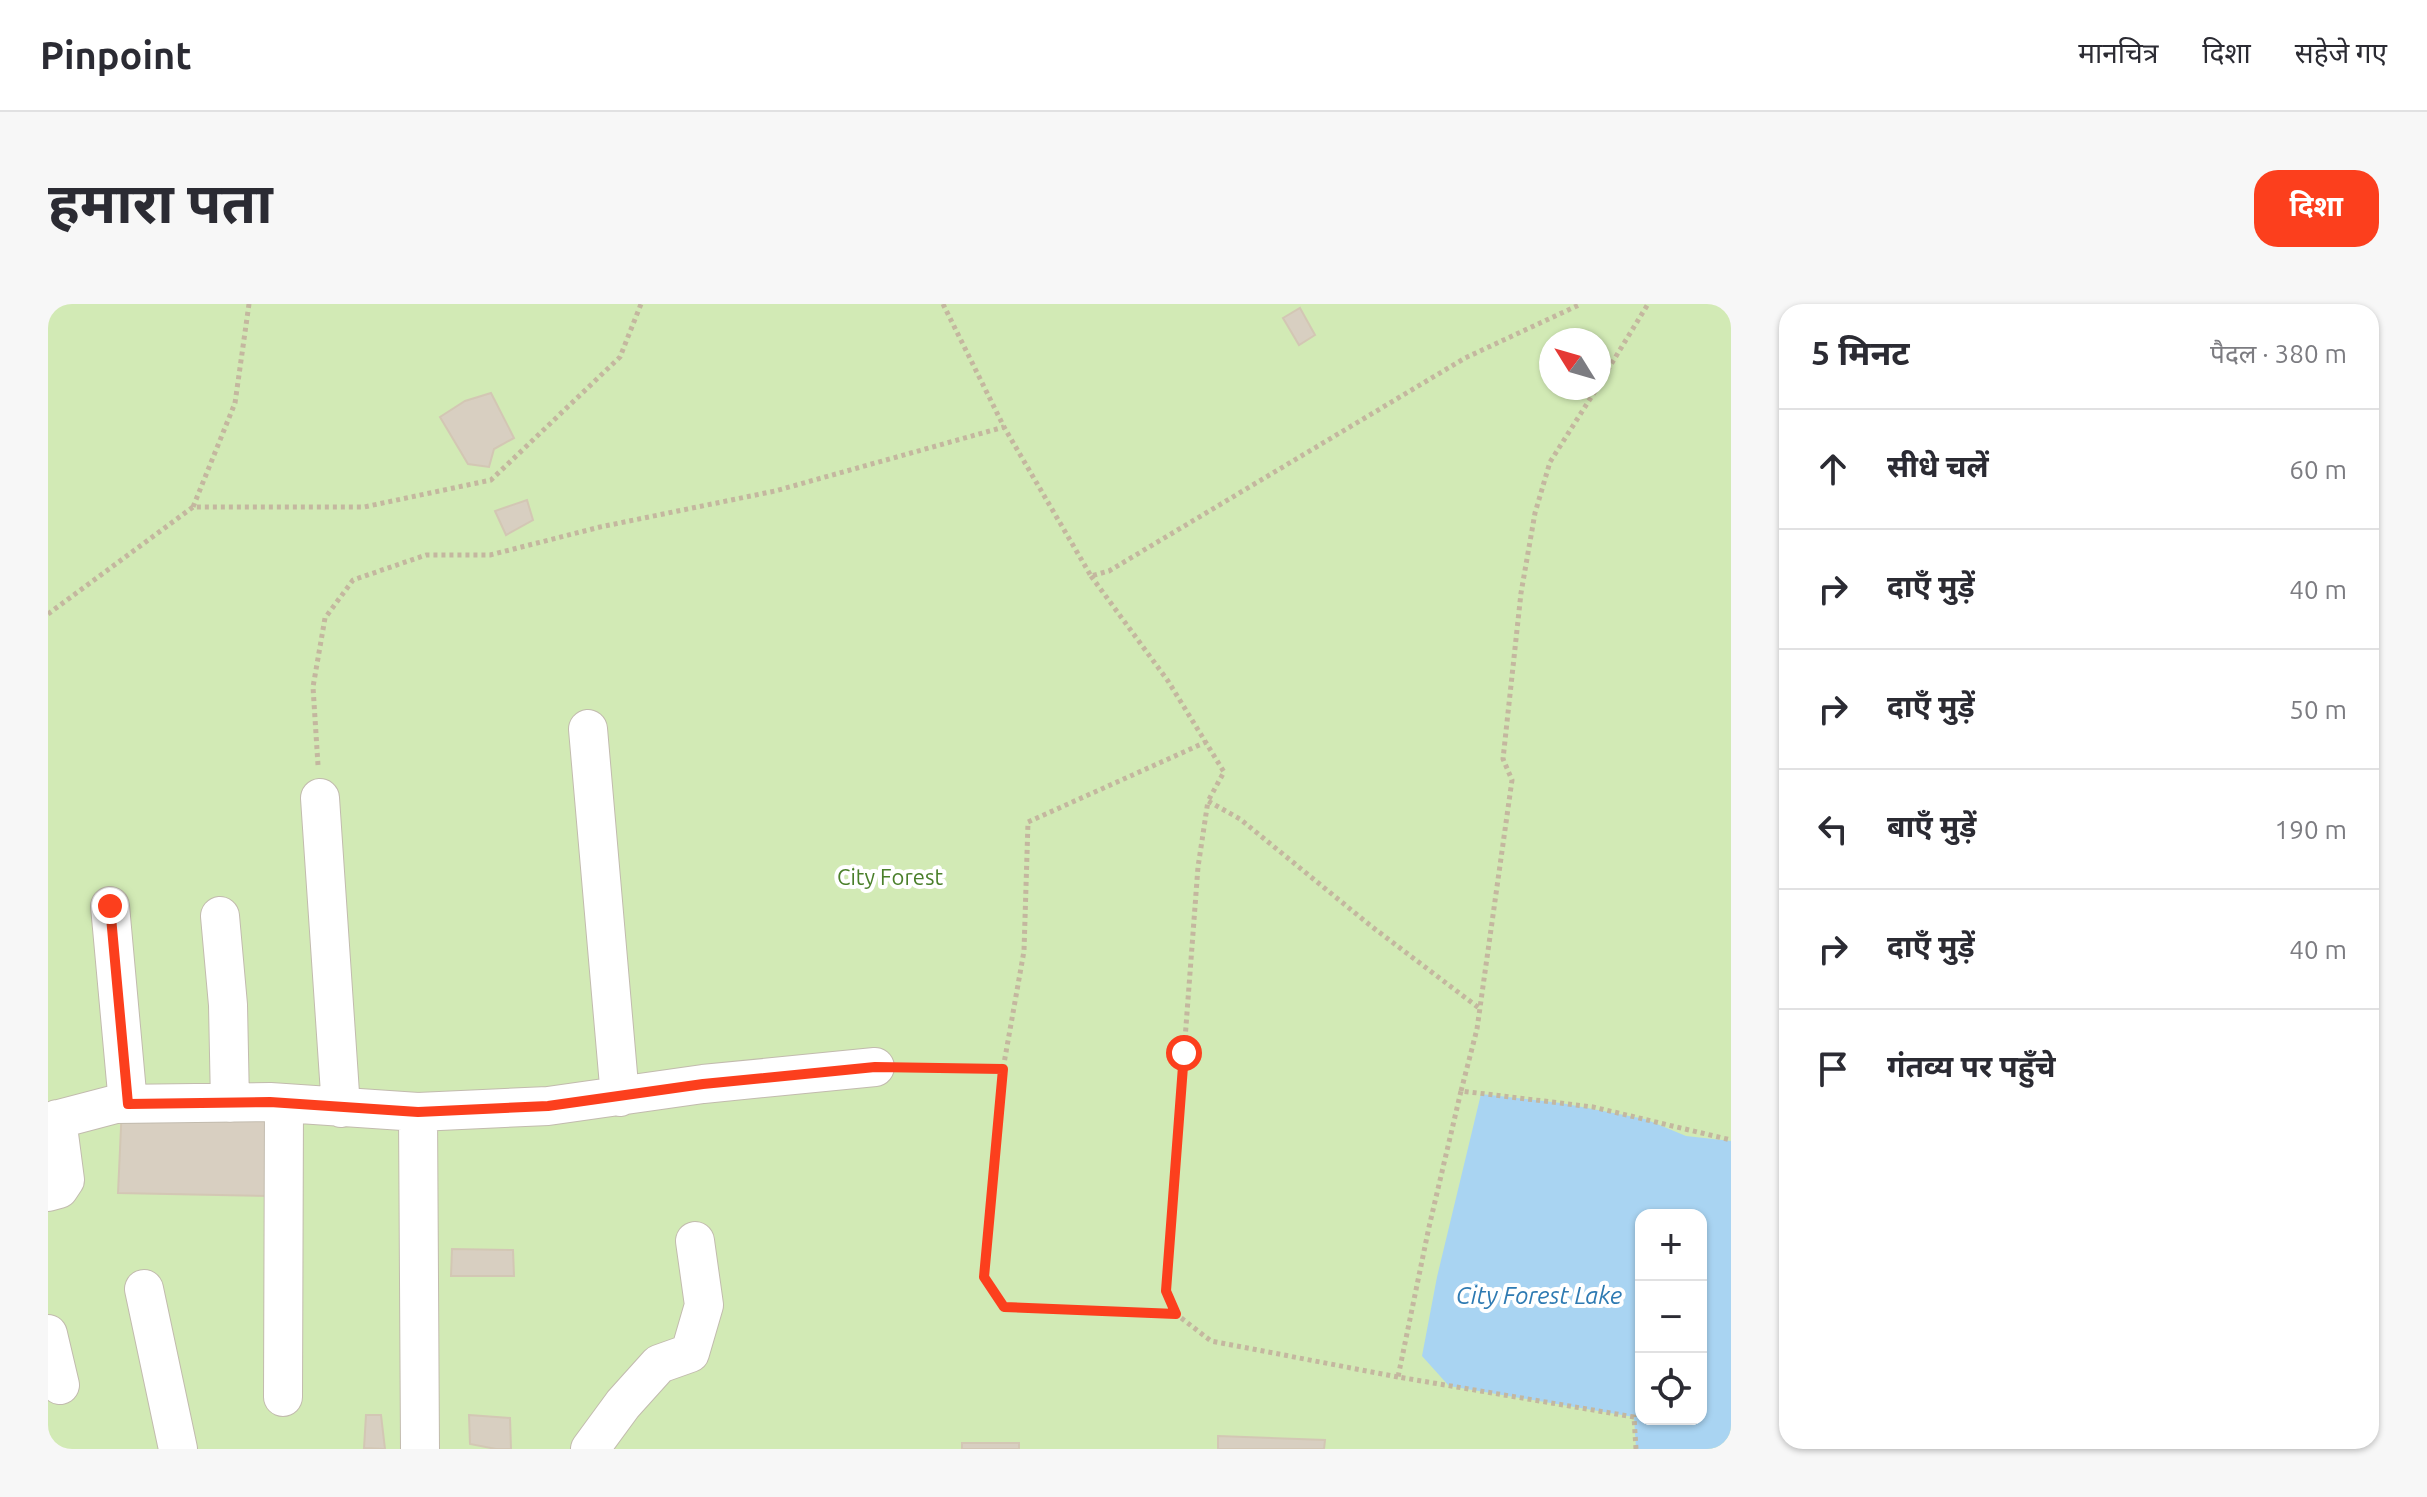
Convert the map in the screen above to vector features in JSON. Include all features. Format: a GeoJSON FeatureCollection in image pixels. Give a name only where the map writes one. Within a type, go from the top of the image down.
{"type":"FeatureCollection","features":[{"type":"Feature","properties":{"kind":"street"},"geometry":{"type":"LineString","coordinates":[[588,729],[620,1097]]}},
{"type":"Feature","properties":{"kind":"street"},"geometry":{"type":"LineString","coordinates":[[320,798],[341,1108]]}},
{"type":"Feature","properties":{"kind":"street"},"geometry":{"type":"LineString","coordinates":[[110,906],[128,1104]]}},
{"type":"Feature","properties":{"kind":"street"},"geometry":{"type":"LineString","coordinates":[[220,916],[228,1005],[230,1103]]}},
{"type":"Feature","properties":{"kind":"street"},"geometry":{"type":"LineString","coordinates":[[48,1192],[59,1189],[65,1180],[53,1120],[116,1104],[284,1103],[418,1112],[548,1106],[703,1084],[875,1067]]}},
{"type":"Feature","properties":{"kind":"street"},"geometry":{"type":"LineString","coordinates":[[283,1397],[284,1103]]}},
{"type":"Feature","properties":{"kind":"street"},"geometry":{"type":"LineString","coordinates":[[418,1112],[420,1449]]}},
{"type":"Feature","properties":{"kind":"street"},"geometry":{"type":"LineString","coordinates":[[590,1449],[623,1404],[659,1364],[690,1353],[704,1305],[695,1241]]}},
{"type":"Feature","properties":{"kind":"street"},"geometry":{"type":"LineString","coordinates":[[144,1289],[178,1449]]}},
{"type":"Feature","properties":{"kind":"street"},"geometry":{"type":"LineString","coordinates":[[48,1334],[60,1385]]}},
{"type":"Feature","properties":{"kind":"path"},"geometry":{"type":"LineString","coordinates":[[48,614],[193,507],[235,403],[249,304]]}},
{"type":"Feature","properties":{"kind":"path"},"geometry":{"type":"LineString","coordinates":[[193,507],[364,507],[491,480],[620,357],[641,304]]}},
{"type":"Feature","properties":{"kind":"path"},"geometry":{"type":"LineString","coordinates":[[943,304],[1004,427],[1091,576],[1168,681],[1224,772],[1208,801],[1198,867],[1166,1291],[1176,1314],[1211,1341],[1634,1417],[1636,1449]]}},
{"type":"Feature","properties":{"kind":"path"},"geometry":{"type":"LineString","coordinates":[[1091,576],[1109,571],[1465,358],[1581,304]]}},
{"type":"Feature","properties":{"kind":"path"},"geometry":{"type":"LineString","coordinates":[[1611,365],[1648,304]]}},
{"type":"Feature","properties":{"kind":"path"},"geometry":{"type":"LineString","coordinates":[[1398,1377],[1479,1008],[1512,780],[1503,759],[1521,593],[1535,513],[1550,462],[1589,400]]}},
{"type":"Feature","properties":{"kind":"path"},"geometry":{"type":"LineString","coordinates":[[320,798],[313,687],[325,618],[353,580],[426,555],[490,555],[600,527],[775,491],[1004,427]]}},
{"type":"Feature","properties":{"kind":"path"},"geometry":{"type":"LineString","coordinates":[[1176,1314],[1004,1307],[984,1277],[1003,1069],[1024,951],[1028,822],[1206,742]]}},
{"type":"Feature","properties":{"kind":"path"},"geometry":{"type":"LineString","coordinates":[[1208,801],[1240,819],[1371,926],[1479,1008]]}},
{"type":"Feature","properties":{"kind":"path"},"geometry":{"type":"LineString","coordinates":[[875,1067],[1003,1069]]}},
{"type":"Feature","properties":{"kind":"path"},"geometry":{"type":"LineString","coordinates":[[1461,1091],[1593,1107],[1731,1140]]}},
{"type":"Feature","properties":{"kind":"green space","name":"City Forest"},"geometry":{"type":"Polygon","coordinates":[[[48,304],[1731,304],[1731,1449],[48,1449],[48,304]]]}},
{"type":"Feature","properties":{"kind":"water","name":"City Forest Lake"},"geometry":{"type":"Polygon","coordinates":[[[1481,1094],[1561,1103],[1645,1119],[1686,1136],[1731,1141],[1731,1449],[1636,1449],[1634,1417],[1449,1386],[1422,1356],[1437,1277],[1481,1094]]]}},
{"type":"Feature","properties":{"kind":"building"},"geometry":{"type":"Polygon","coordinates":[[[1300,308],[1315,335],[1299,345],[1283,318],[1300,308]]]}},
{"type":"Feature","properties":{"kind":"building"},"geometry":{"type":"Polygon","coordinates":[[[491,393],[514,438],[494,449],[489,467],[468,464],[440,417],[465,401],[491,393]]]}},
{"type":"Feature","properties":{"kind":"building"},"geometry":{"type":"Polygon","coordinates":[[[527,500],[533,520],[506,535],[495,511],[527,500]]]}},
{"type":"Feature","properties":{"kind":"building"},"geometry":{"type":"Polygon","coordinates":[[[122,1106],[266,1110],[269,1196],[118,1193],[122,1106]]]}},
{"type":"Feature","properties":{"kind":"building"},"geometry":{"type":"Polygon","coordinates":[[[452,1249],[513,1250],[514,1276],[451,1276],[452,1249]]]}},
{"type":"Feature","properties":{"kind":"building"},"geometry":{"type":"Polygon","coordinates":[[[366,1415],[381,1415],[385,1449],[364,1448],[366,1415]]]}},
{"type":"Feature","properties":{"kind":"building"},"geometry":{"type":"Polygon","coordinates":[[[469,1415],[510,1418],[511,1449],[470,1444],[469,1415]]]}},
{"type":"Feature","properties":{"kind":"building"},"geometry":{"type":"Polygon","coordinates":[[[1218,1436],[1325,1440],[1324,1449],[1218,1449],[1218,1436]]]}},
{"type":"Feature","properties":{"kind":"building"},"geometry":{"type":"Polygon","coordinates":[[[962,1443],[1019,1443],[1019,1449],[962,1449],[962,1443]]]}},
{"type":"Feature","properties":{"kind":"route"},"geometry":{"type":"LineString","coordinates":[[110,906],[128,1104],[270,1102],[418,1112],[548,1106],[703,1084],[875,1067],[1003,1069],[984,1277],[1004,1307],[1176,1314],[1166,1291],[1184,1053]]}}]}
